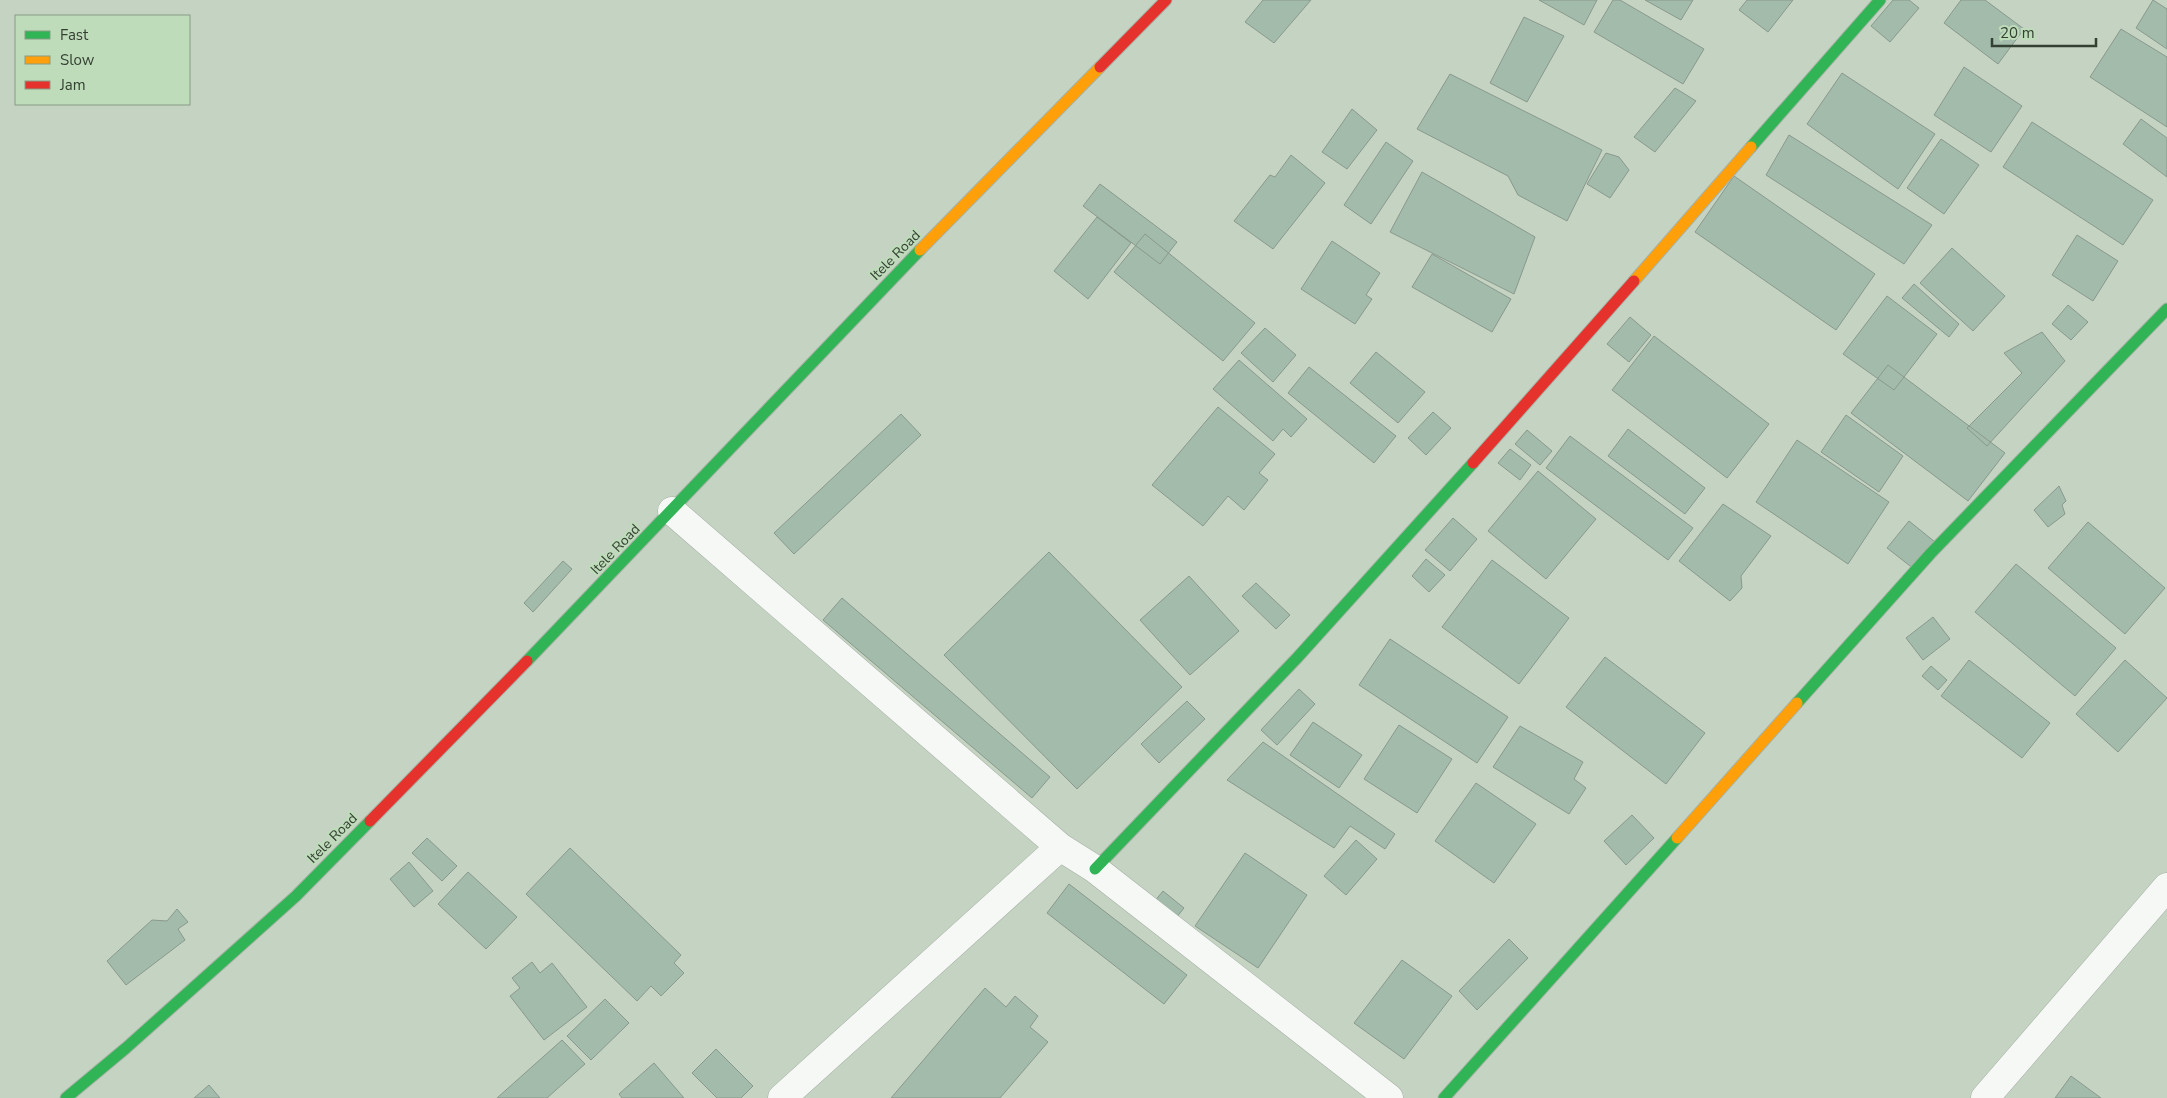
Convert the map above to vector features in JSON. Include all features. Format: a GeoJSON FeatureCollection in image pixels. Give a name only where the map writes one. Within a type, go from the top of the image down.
{"type":"FeatureCollection","features":[{"type":"Feature","properties":{"kind":"street","name":"Itele Road"},"geometry":{"type":"LineString","coordinates":[[66,1098],[126,1048],[296,896],[525,664],[873,298],[1166,0]]}},
{"type":"Feature","properties":{"kind":"street"},"geometry":{"type":"LineString","coordinates":[[1095,870],[1158,806],[1388,558],[1880,0]]}},
{"type":"Feature","properties":{"kind":"street"},"geometry":{"type":"LineString","coordinates":[[1444,1098],[1931,553],[2167,309]]}},
{"type":"Feature","properties":{"kind":"street"},"geometry":{"type":"LineString","coordinates":[[672,511],[1060,847],[1095,870],[1389,1098]]}},
{"type":"Feature","properties":{"kind":"street"},"geometry":{"type":"LineString","coordinates":[[782,1098],[1060,847]]}},
{"type":"Feature","properties":{"kind":"street"},"geometry":{"type":"LineString","coordinates":[[1985,1098],[2167,887]]}},
{"type":"Feature","properties":{"kind":"building"},"geometry":{"type":"Polygon","coordinates":[[[1263,0],[1311,0],[1274,43],[1245,22],[1263,0]]]}},
{"type":"Feature","properties":{"kind":"building"},"geometry":{"type":"Polygon","coordinates":[[[1539,0],[1597,0],[1584,25],[1539,0]]]}},
{"type":"Feature","properties":{"kind":"building"},"geometry":{"type":"Polygon","coordinates":[[[1613,0],[1620,0],[1704,49],[1683,84],[1594,32],[1613,0]]]}},
{"type":"Feature","properties":{"kind":"building"},"geometry":{"type":"Polygon","coordinates":[[[1645,0],[1693,0],[1681,20],[1645,0]]]}},
{"type":"Feature","properties":{"kind":"building"},"geometry":{"type":"Polygon","coordinates":[[[1747,0],[1793,0],[1768,32],[1739,10],[1747,0]]]}},
{"type":"Feature","properties":{"kind":"building"},"geometry":{"type":"Polygon","coordinates":[[[1893,0],[1909,0],[1919,8],[1890,42],[1871,26],[1893,0]]]}},
{"type":"Feature","properties":{"kind":"building"},"geometry":{"type":"Polygon","coordinates":[[[1961,0],[1985,0],[2024,29],[1998,64],[1944,23],[1961,0]]]}},
{"type":"Feature","properties":{"kind":"building"},"geometry":{"type":"Polygon","coordinates":[[[2153,0],[2167,9],[2167,49],[2136,28],[2153,0]]]}},
{"type":"Feature","properties":{"kind":"building"},"geometry":{"type":"Polygon","coordinates":[[[1524,17],[1564,36],[1527,102],[1490,83],[1524,17]]]}},
{"type":"Feature","properties":{"kind":"building"},"geometry":{"type":"Polygon","coordinates":[[[2121,29],[2167,57],[2167,127],[2090,77],[2121,29]]]}},
{"type":"Feature","properties":{"kind":"building"},"geometry":{"type":"Polygon","coordinates":[[[1964,67],[2022,106],[1991,152],[1934,115],[1964,67]]]}},
{"type":"Feature","properties":{"kind":"building"},"geometry":{"type":"Polygon","coordinates":[[[1842,73],[1935,134],[1898,189],[1807,124],[1842,73]]]}},
{"type":"Feature","properties":{"kind":"building"},"geometry":{"type":"Polygon","coordinates":[[[1450,74],[1602,150],[1567,221],[1518,195],[1508,176],[1417,129],[1450,74]]]}},
{"type":"Feature","properties":{"kind":"building"},"geometry":{"type":"Polygon","coordinates":[[[1675,88],[1696,101],[1655,152],[1634,137],[1675,88]]]}},
{"type":"Feature","properties":{"kind":"building"},"geometry":{"type":"Polygon","coordinates":[[[1352,109],[1377,130],[1347,169],[1322,152],[1352,109]]]}},
{"type":"Feature","properties":{"kind":"building"},"geometry":{"type":"Polygon","coordinates":[[[2141,119],[2167,138],[2167,177],[2123,144],[2141,119]]]}},
{"type":"Feature","properties":{"kind":"building"},"geometry":{"type":"Polygon","coordinates":[[[2032,122],[2153,200],[2123,245],[2003,167],[2032,122]]]}},
{"type":"Feature","properties":{"kind":"building"},"geometry":{"type":"Polygon","coordinates":[[[1789,135],[1932,225],[1904,264],[1766,175],[1789,135]]]}},
{"type":"Feature","properties":{"kind":"building"},"geometry":{"type":"Polygon","coordinates":[[[1941,139],[1979,165],[1944,214],[1907,188],[1941,139]]]}},
{"type":"Feature","properties":{"kind":"building"},"geometry":{"type":"Polygon","coordinates":[[[1386,142],[1413,161],[1371,224],[1344,205],[1386,142]]]}},
{"type":"Feature","properties":{"kind":"building"},"geometry":{"type":"Polygon","coordinates":[[[1606,153],[1619,157],[1629,170],[1610,198],[1587,184],[1606,153]]]}},
{"type":"Feature","properties":{"kind":"building"},"geometry":{"type":"Polygon","coordinates":[[[1291,155],[1325,183],[1273,249],[1234,221],[1270,175],[1275,177],[1291,155]]]}},
{"type":"Feature","properties":{"kind":"building"},"geometry":{"type":"Polygon","coordinates":[[[1422,172],[1535,237],[1514,294],[1390,232],[1422,172]]]}},
{"type":"Feature","properties":{"kind":"building"},"geometry":{"type":"Polygon","coordinates":[[[1734,176],[1875,274],[1836,330],[1695,232],[1734,176]]]}},
{"type":"Feature","properties":{"kind":"building"},"geometry":{"type":"Polygon","coordinates":[[[1100,184],[1177,242],[1160,264],[1083,206],[1100,184]]]}},
{"type":"Feature","properties":{"kind":"building"},"geometry":{"type":"Polygon","coordinates":[[[1097,217],[1131,243],[1088,299],[1054,271],[1097,217]]]}},
{"type":"Feature","properties":{"kind":"building"},"geometry":{"type":"Polygon","coordinates":[[[1145,234],[1255,323],[1223,361],[1114,272],[1145,234]]]}},
{"type":"Feature","properties":{"kind":"building"},"geometry":{"type":"Polygon","coordinates":[[[2077,235],[2118,261],[2093,301],[2052,275],[2077,235]]]}},
{"type":"Feature","properties":{"kind":"building"},"geometry":{"type":"Polygon","coordinates":[[[1332,241],[1380,273],[1366,295],[1372,299],[1355,324],[1301,289],[1332,241]]]}},
{"type":"Feature","properties":{"kind":"building"},"geometry":{"type":"Polygon","coordinates":[[[1952,248],[2005,296],[1973,331],[1920,283],[1952,248]]]}},
{"type":"Feature","properties":{"kind":"building"},"geometry":{"type":"Polygon","coordinates":[[[1432,254],[1511,299],[1492,332],[1412,287],[1432,254]]]}},
{"type":"Feature","properties":{"kind":"building"},"geometry":{"type":"Polygon","coordinates":[[[1914,284],[1959,324],[1949,337],[1902,298],[1914,284]]]}},
{"type":"Feature","properties":{"kind":"building"},"geometry":{"type":"Polygon","coordinates":[[[1887,296],[1937,334],[1894,390],[1843,354],[1887,296]]]}},
{"type":"Feature","properties":{"kind":"building"},"geometry":{"type":"Polygon","coordinates":[[[2068,305],[2088,322],[2071,340],[2052,324],[2068,305]]]}},
{"type":"Feature","properties":{"kind":"building"},"geometry":{"type":"Polygon","coordinates":[[[1630,317],[1651,335],[1629,362],[1607,344],[1630,317]]]}},
{"type":"Feature","properties":{"kind":"building"},"geometry":{"type":"Polygon","coordinates":[[[1265,328],[1296,355],[1273,382],[1241,353],[1265,328]]]}},
{"type":"Feature","properties":{"kind":"building"},"geometry":{"type":"Polygon","coordinates":[[[2042,332],[2065,361],[1987,446],[1967,428],[2022,373],[2004,353],[2042,332]]]}},
{"type":"Feature","properties":{"kind":"building"},"geometry":{"type":"Polygon","coordinates":[[[1654,336],[1769,424],[1727,478],[1612,390],[1654,336]]]}},
{"type":"Feature","properties":{"kind":"building"},"geometry":{"type":"Polygon","coordinates":[[[1376,352],[1425,392],[1398,423],[1350,383],[1376,352]]]}},
{"type":"Feature","properties":{"kind":"building"},"geometry":{"type":"Polygon","coordinates":[[[1239,360],[1307,419],[1291,437],[1283,429],[1273,441],[1213,389],[1239,360]]]}},
{"type":"Feature","properties":{"kind":"building"},"geometry":{"type":"Polygon","coordinates":[[[1888,365],[2005,453],[1968,501],[1851,413],[1888,365]]]}},
{"type":"Feature","properties":{"kind":"building"},"geometry":{"type":"Polygon","coordinates":[[[1309,367],[1396,436],[1374,463],[1288,393],[1309,367]]]}},
{"type":"Feature","properties":{"kind":"building"},"geometry":{"type":"Polygon","coordinates":[[[1218,407],[1275,454],[1259,473],[1268,480],[1244,510],[1228,496],[1203,526],[1152,485],[1218,407]]]}},
{"type":"Feature","properties":{"kind":"building"},"geometry":{"type":"Polygon","coordinates":[[[1433,412],[1451,428],[1426,455],[1408,438],[1433,412]]]}},
{"type":"Feature","properties":{"kind":"building"},"geometry":{"type":"Polygon","coordinates":[[[901,414],[921,435],[794,554],[774,533],[901,414]]]}},
{"type":"Feature","properties":{"kind":"building"},"geometry":{"type":"Polygon","coordinates":[[[1846,415],[1903,456],[1879,492],[1821,452],[1846,415]]]}},
{"type":"Feature","properties":{"kind":"building"},"geometry":{"type":"Polygon","coordinates":[[[1628,429],[1705,488],[1685,514],[1608,456],[1628,429]]]}},
{"type":"Feature","properties":{"kind":"building"},"geometry":{"type":"Polygon","coordinates":[[[1527,430],[1552,451],[1540,465],[1515,444],[1527,430]]]}},
{"type":"Feature","properties":{"kind":"building"},"geometry":{"type":"Polygon","coordinates":[[[1570,436],[1693,528],[1668,560],[1546,468],[1570,436]]]}},
{"type":"Feature","properties":{"kind":"building"},"geometry":{"type":"Polygon","coordinates":[[[1797,440],[1889,502],[1848,564],[1756,502],[1797,440]]]}},
{"type":"Feature","properties":{"kind":"building"},"geometry":{"type":"Polygon","coordinates":[[[1510,449],[1531,465],[1520,480],[1498,463],[1510,449]]]}},
{"type":"Feature","properties":{"kind":"building"},"geometry":{"type":"Polygon","coordinates":[[[1538,471],[1596,519],[1546,579],[1488,531],[1538,471]]]}},
{"type":"Feature","properties":{"kind":"building"},"geometry":{"type":"Polygon","coordinates":[[[2059,486],[2066,501],[2062,505],[2065,514],[2048,527],[2034,510],[2059,486]]]}},
{"type":"Feature","properties":{"kind":"building"},"geometry":{"type":"Polygon","coordinates":[[[1723,504],[1771,536],[1741,576],[1742,588],[1730,601],[1679,561],[1723,504]]]}},
{"type":"Feature","properties":{"kind":"building"},"geometry":{"type":"Polygon","coordinates":[[[1453,518],[1477,539],[1450,571],[1425,550],[1453,518]]]}},
{"type":"Feature","properties":{"kind":"building"},"geometry":{"type":"Polygon","coordinates":[[[1909,521],[1935,542],[1914,569],[1887,548],[1909,521]]]}},
{"type":"Feature","properties":{"kind":"building"},"geometry":{"type":"Polygon","coordinates":[[[2088,522],[2165,588],[2125,634],[2048,568],[2088,522]]]}},
{"type":"Feature","properties":{"kind":"building"},"geometry":{"type":"Polygon","coordinates":[[[1049,552],[1182,687],[1077,789],[944,655],[1049,552]]]}},
{"type":"Feature","properties":{"kind":"building"},"geometry":{"type":"Polygon","coordinates":[[[1426,559],[1445,575],[1429,592],[1412,576],[1426,559]]]}},
{"type":"Feature","properties":{"kind":"building"},"geometry":{"type":"Polygon","coordinates":[[[1492,560],[1569,618],[1519,684],[1442,627],[1492,560]]]}},
{"type":"Feature","properties":{"kind":"building"},"geometry":{"type":"Polygon","coordinates":[[[563,561],[572,569],[533,612],[524,603],[563,561]]]}},
{"type":"Feature","properties":{"kind":"building"},"geometry":{"type":"Polygon","coordinates":[[[2016,564],[2116,648],[2075,696],[1975,612],[2016,564]]]}},
{"type":"Feature","properties":{"kind":"building"},"geometry":{"type":"Polygon","coordinates":[[[1189,576],[1239,631],[1190,675],[1140,620],[1189,576]]]}},
{"type":"Feature","properties":{"kind":"building"},"geometry":{"type":"Polygon","coordinates":[[[1256,583],[1290,615],[1276,629],[1242,596],[1256,583]]]}},
{"type":"Feature","properties":{"kind":"building"},"geometry":{"type":"Polygon","coordinates":[[[842,598],[1050,777],[1032,798],[823,620],[842,598]]]}},
{"type":"Feature","properties":{"kind":"building"},"geometry":{"type":"Polygon","coordinates":[[[1933,617],[1950,639],[1923,660],[1906,638],[1933,617]]]}},
{"type":"Feature","properties":{"kind":"building"},"geometry":{"type":"Polygon","coordinates":[[[1390,639],[1508,717],[1477,763],[1359,685],[1390,639]]]}},
{"type":"Feature","properties":{"kind":"building"},"geometry":{"type":"Polygon","coordinates":[[[1605,657],[1705,733],[1666,784],[1566,707],[1605,657]]]}},
{"type":"Feature","properties":{"kind":"building"},"geometry":{"type":"Polygon","coordinates":[[[1969,660],[2050,723],[2022,758],[1941,696],[1969,660]]]}},
{"type":"Feature","properties":{"kind":"building"},"geometry":{"type":"Polygon","coordinates":[[[2125,660],[2167,698],[2118,752],[2076,714],[2125,660]]]}},
{"type":"Feature","properties":{"kind":"building"},"geometry":{"type":"Polygon","coordinates":[[[1931,666],[1947,680],[1938,690],[1922,676],[1931,666]]]}},
{"type":"Feature","properties":{"kind":"building"},"geometry":{"type":"Polygon","coordinates":[[[1299,689],[1315,704],[1277,745],[1261,730],[1299,689]]]}},
{"type":"Feature","properties":{"kind":"building"},"geometry":{"type":"Polygon","coordinates":[[[1187,701],[1205,719],[1159,763],[1141,744],[1187,701]]]}},
{"type":"Feature","properties":{"kind":"building"},"geometry":{"type":"Polygon","coordinates":[[[1313,722],[1362,755],[1339,788],[1290,755],[1313,722]]]}},
{"type":"Feature","properties":{"kind":"building"},"geometry":{"type":"Polygon","coordinates":[[[1399,725],[1452,759],[1417,813],[1364,779],[1399,725]]]}},
{"type":"Feature","properties":{"kind":"building"},"geometry":{"type":"Polygon","coordinates":[[[1520,726],[1583,762],[1574,779],[1586,788],[1569,814],[1493,767],[1520,726]]]}},
{"type":"Feature","properties":{"kind":"building"},"geometry":{"type":"Polygon","coordinates":[[[1263,742],[1395,834],[1385,849],[1350,826],[1334,848],[1227,780],[1263,742]]]}},
{"type":"Feature","properties":{"kind":"building"},"geometry":{"type":"Polygon","coordinates":[[[1476,783],[1536,824],[1494,883],[1435,841],[1476,783]]]}},
{"type":"Feature","properties":{"kind":"building"},"geometry":{"type":"Polygon","coordinates":[[[1632,815],[1654,838],[1626,865],[1604,841],[1632,815]]]}},
{"type":"Feature","properties":{"kind":"building"},"geometry":{"type":"Polygon","coordinates":[[[427,838],[457,866],[442,881],[412,853],[427,838]]]}},
{"type":"Feature","properties":{"kind":"building"},"geometry":{"type":"Polygon","coordinates":[[[1356,840],[1377,859],[1346,895],[1324,876],[1356,840]]]}},
{"type":"Feature","properties":{"kind":"building"},"geometry":{"type":"Polygon","coordinates":[[[570,848],[681,955],[674,963],[684,973],[661,996],[651,986],[637,1001],[526,894],[570,848]]]}},
{"type":"Feature","properties":{"kind":"building"},"geometry":{"type":"Polygon","coordinates":[[[1245,853],[1307,895],[1258,968],[1195,926],[1245,853]]]}},
{"type":"Feature","properties":{"kind":"building"},"geometry":{"type":"Polygon","coordinates":[[[409,862],[433,891],[414,907],[390,879],[409,862]]]}},
{"type":"Feature","properties":{"kind":"building"},"geometry":{"type":"Polygon","coordinates":[[[468,872],[517,917],[486,949],[438,904],[468,872]]]}},
{"type":"Feature","properties":{"kind":"building"},"geometry":{"type":"Polygon","coordinates":[[[1069,884],[1187,975],[1164,1004],[1047,913],[1069,884]]]}},
{"type":"Feature","properties":{"kind":"building"},"geometry":{"type":"Polygon","coordinates":[[[1163,891],[1184,908],[1176,918],[1154,902],[1163,891]]]}},
{"type":"Feature","properties":{"kind":"building"},"geometry":{"type":"Polygon","coordinates":[[[177,909],[188,922],[178,929],[185,940],[126,985],[107,961],[152,920],[167,921],[177,909]]]}},
{"type":"Feature","properties":{"kind":"building"},"geometry":{"type":"Polygon","coordinates":[[[1509,939],[1528,958],[1477,1010],[1459,991],[1509,939]]]}},
{"type":"Feature","properties":{"kind":"building"},"geometry":{"type":"Polygon","coordinates":[[[1402,960],[1452,996],[1404,1059],[1354,1023],[1402,960]]]}},
{"type":"Feature","properties":{"kind":"building"},"geometry":{"type":"Polygon","coordinates":[[[532,962],[540,973],[552,963],[587,1007],[544,1040],[510,996],[520,988],[512,978],[532,962]]]}},
{"type":"Feature","properties":{"kind":"building"},"geometry":{"type":"Polygon","coordinates":[[[985,988],[1006,1007],[1015,996],[1038,1016],[1030,1027],[1048,1042],[1000,1098],[891,1098],[985,988]]]}},
{"type":"Feature","properties":{"kind":"building"},"geometry":{"type":"Polygon","coordinates":[[[605,999],[629,1023],[591,1060],[567,1036],[605,999]]]}},
{"type":"Feature","properties":{"kind":"building"},"geometry":{"type":"Polygon","coordinates":[[[562,1040],[585,1064],[547,1098],[497,1098],[562,1040]]]}},
{"type":"Feature","properties":{"kind":"building"},"geometry":{"type":"Polygon","coordinates":[[[716,1049],[753,1086],[741,1098],[717,1098],[692,1073],[716,1049]]]}},
{"type":"Feature","properties":{"kind":"building"},"geometry":{"type":"Polygon","coordinates":[[[654,1063],[684,1098],[622,1098],[619,1094],[654,1063]]]}},
{"type":"Feature","properties":{"kind":"building"},"geometry":{"type":"Polygon","coordinates":[[[2071,1076],[2101,1098],[2055,1098],[2071,1076]]]}},
{"type":"Feature","properties":{"kind":"building"},"geometry":{"type":"Polygon","coordinates":[[[209,1085],[220,1098],[194,1098],[209,1085]]]}},
{"type":"Feature","properties":{"kind":"traffic: fast"},"geometry":{"type":"LineString","coordinates":[[1751,147],[1880,0]]}},
{"type":"Feature","properties":{"kind":"traffic: fast"},"geometry":{"type":"LineString","coordinates":[[527,661],[920,250]]}},
{"type":"Feature","properties":{"kind":"traffic: fast"},"geometry":{"type":"LineString","coordinates":[[1797,703],[1931,553],[2167,309]]}},
{"type":"Feature","properties":{"kind":"traffic: fast"},"geometry":{"type":"LineString","coordinates":[[1095,869],[1297,658],[1473,463]]}},
{"type":"Feature","properties":{"kind":"traffic: fast"},"geometry":{"type":"LineString","coordinates":[[66,1098],[126,1048],[296,896],[370,821]]}},
{"type":"Feature","properties":{"kind":"traffic: fast"},"geometry":{"type":"LineString","coordinates":[[1444,1098],[1677,838]]}},
{"type":"Feature","properties":{"kind":"traffic: slow"},"geometry":{"type":"LineString","coordinates":[[920,250],[1100,67]]}},
{"type":"Feature","properties":{"kind":"traffic: slow"},"geometry":{"type":"LineString","coordinates":[[1634,281],[1751,147]]}},
{"type":"Feature","properties":{"kind":"traffic: slow"},"geometry":{"type":"LineString","coordinates":[[1677,838],[1797,703]]}},
{"type":"Feature","properties":{"kind":"traffic: jam"},"geometry":{"type":"LineString","coordinates":[[1100,67],[1166,0]]}},
{"type":"Feature","properties":{"kind":"traffic: jam"},"geometry":{"type":"LineString","coordinates":[[1473,463],[1634,281]]}},
{"type":"Feature","properties":{"kind":"traffic: jam"},"geometry":{"type":"LineString","coordinates":[[370,821],[527,661]]}}]}
